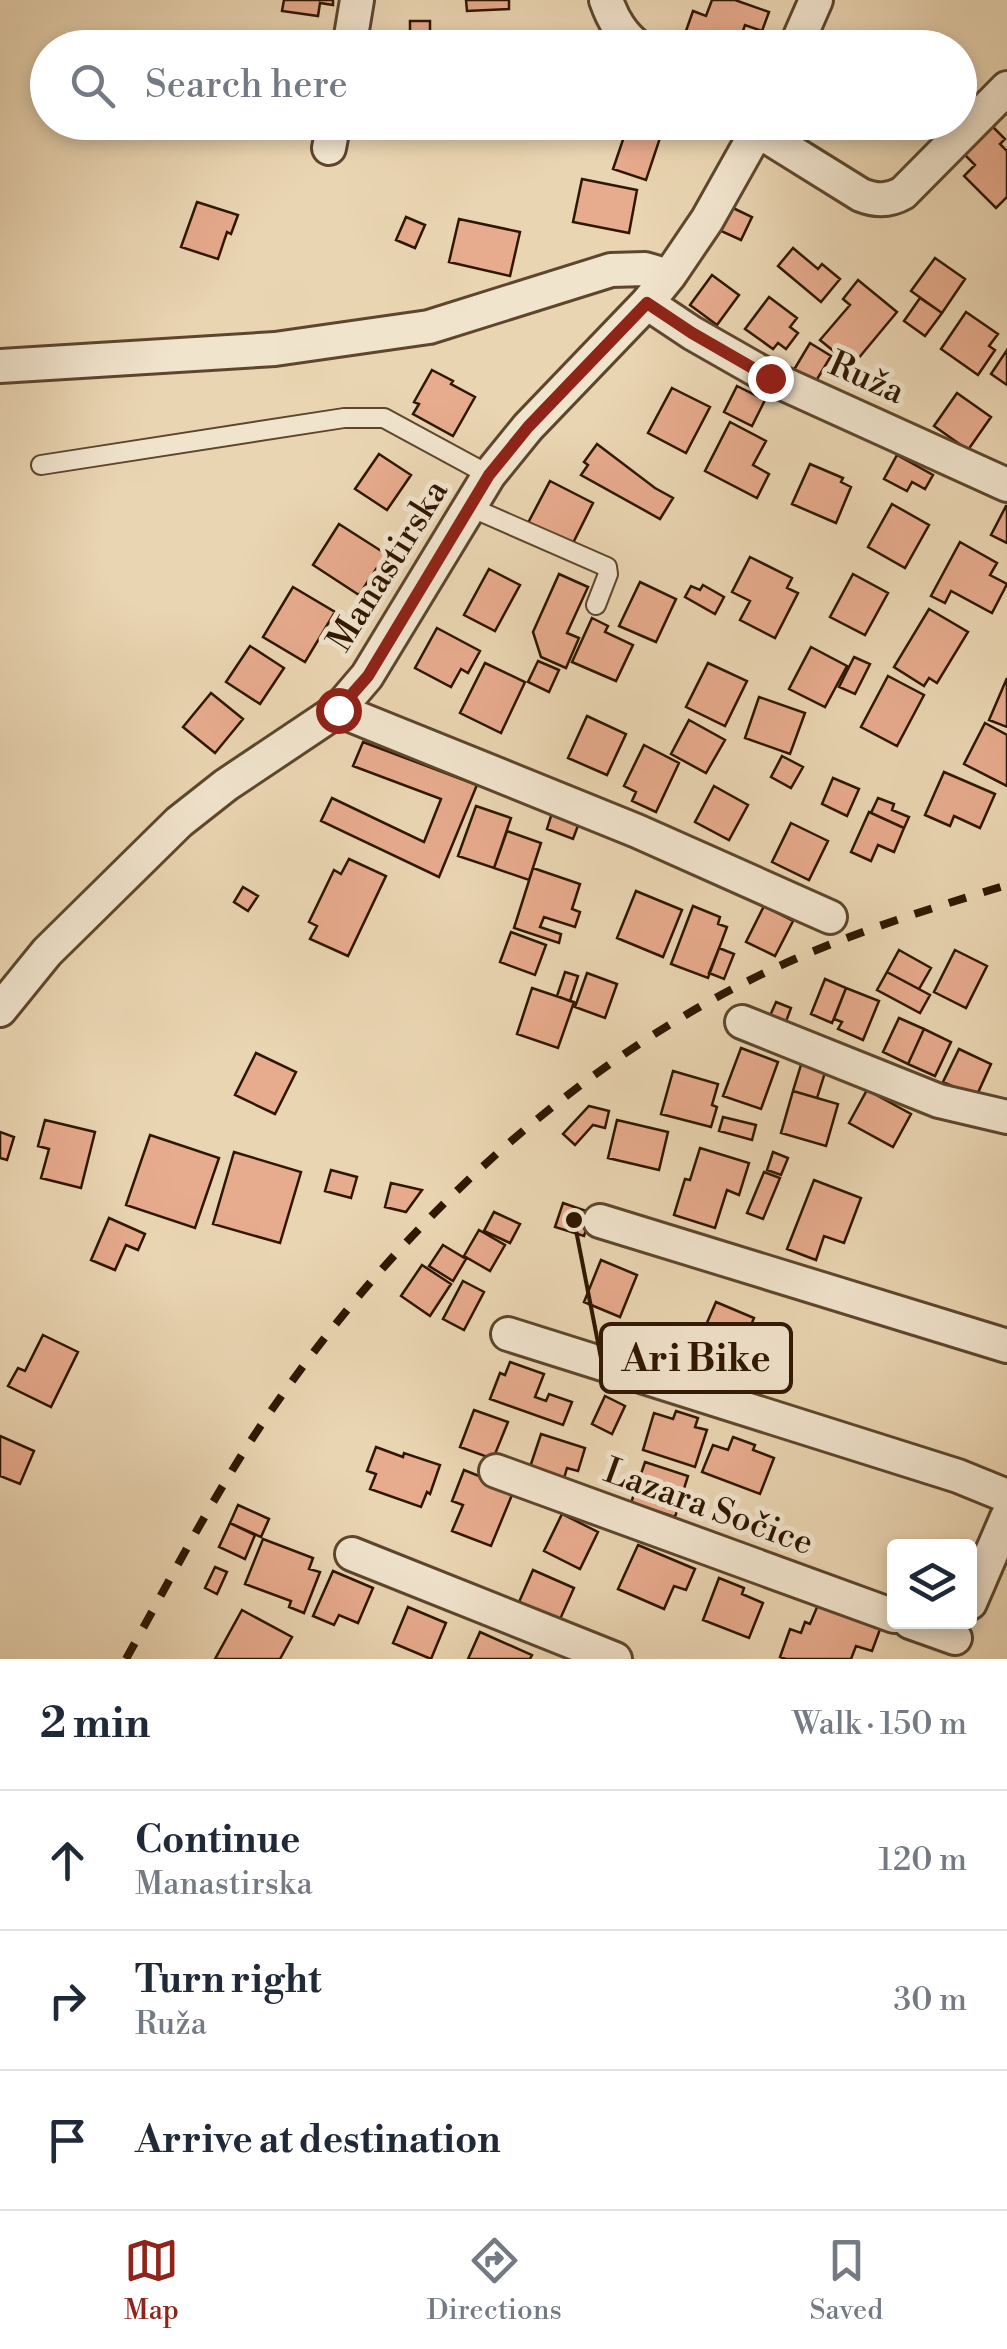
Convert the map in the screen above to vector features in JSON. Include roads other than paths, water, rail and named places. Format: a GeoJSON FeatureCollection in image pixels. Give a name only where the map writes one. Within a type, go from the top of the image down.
{"type":"FeatureCollection","features":[{"type":"Feature","properties":{"kind":"street"},"geometry":{"type":"LineString","coordinates":[[352,30],[358,0]]}},
{"type":"Feature","properties":{"kind":"street"},"geometry":{"type":"LineString","coordinates":[[606,0],[621,30]]}},
{"type":"Feature","properties":{"kind":"street"},"geometry":{"type":"LineString","coordinates":[[803,30],[816,0]]}},
{"type":"Feature","properties":{"kind":"street"},"geometry":{"type":"LineString","coordinates":[[977,118],[1007,88]]}},
{"type":"Feature","properties":{"kind":"street","name":"Manastirska"},"geometry":{"type":"LineString","coordinates":[[0,1010],[46,952],[179,822],[226,785],[338,710],[368,676],[489,475],[528,427],[669,276],[707,220],[753,140]]}},
{"type":"Feature","properties":{"kind":"street"},"geometry":{"type":"LineString","coordinates":[[779,140],[861,195],[880,200],[902,193],[955,140]]}},
{"type":"Feature","properties":{"kind":"street"},"geometry":{"type":"LineString","coordinates":[[0,366],[275,349],[429,327],[611,270],[644,269],[669,276]]}},
{"type":"Feature","properties":{"kind":"street","name":"Ruža"},"geometry":{"type":"LineString","coordinates":[[647,303],[770,378],[1007,486]]}},
{"type":"Feature","properties":{"kind":"street"},"geometry":{"type":"LineString","coordinates":[[338,710],[637,831],[830,917]]}},
{"type":"Feature","properties":{"kind":"street"},"geometry":{"type":"LineString","coordinates":[[742,1022],[940,1100],[1007,1117]]}},
{"type":"Feature","properties":{"kind":"street"},"geometry":{"type":"LineString","coordinates":[[600,1221],[1007,1346]]}},
{"type":"Feature","properties":{"kind":"street"},"geometry":{"type":"LineString","coordinates":[[508,1334],[958,1476],[1007,1496]]}},
{"type":"Feature","properties":{"kind":"street","name":"Lazara Sočice"},"geometry":{"type":"LineString","coordinates":[[496,1472],[887,1613]]}},
{"type":"Feature","properties":{"kind":"street"},"geometry":{"type":"LineString","coordinates":[[977,1587],[1007,1517]]}},
{"type":"Feature","properties":{"kind":"street"},"geometry":{"type":"LineString","coordinates":[[352,1554],[616,1659]]}},
{"type":"Feature","properties":{"kind":"street"},"geometry":{"type":"LineString","coordinates":[[928,1629],[954,1639]]}},
{"type":"Feature","properties":{"kind":"lane"},"geometry":{"type":"LineString","coordinates":[[42,465],[344,418],[384,418],[489,475]]}},
{"type":"Feature","properties":{"kind":"lane"},"geometry":{"type":"LineString","coordinates":[[470,507],[607,567],[596,604]]}},
{"type":"Feature","properties":{"kind":"railway"},"geometry":{"type":"LineString","coordinates":[[126,1659],[218,1493],[280,1398],[379,1272],[493,1157],[619,1057],[758,976],[850,937],[1007,885]]}},
{"type":"Feature","properties":{"kind":"place","name":"Ari Bike"},"geometry":{"type":"Point","coordinates":[574,1220]}}]}
